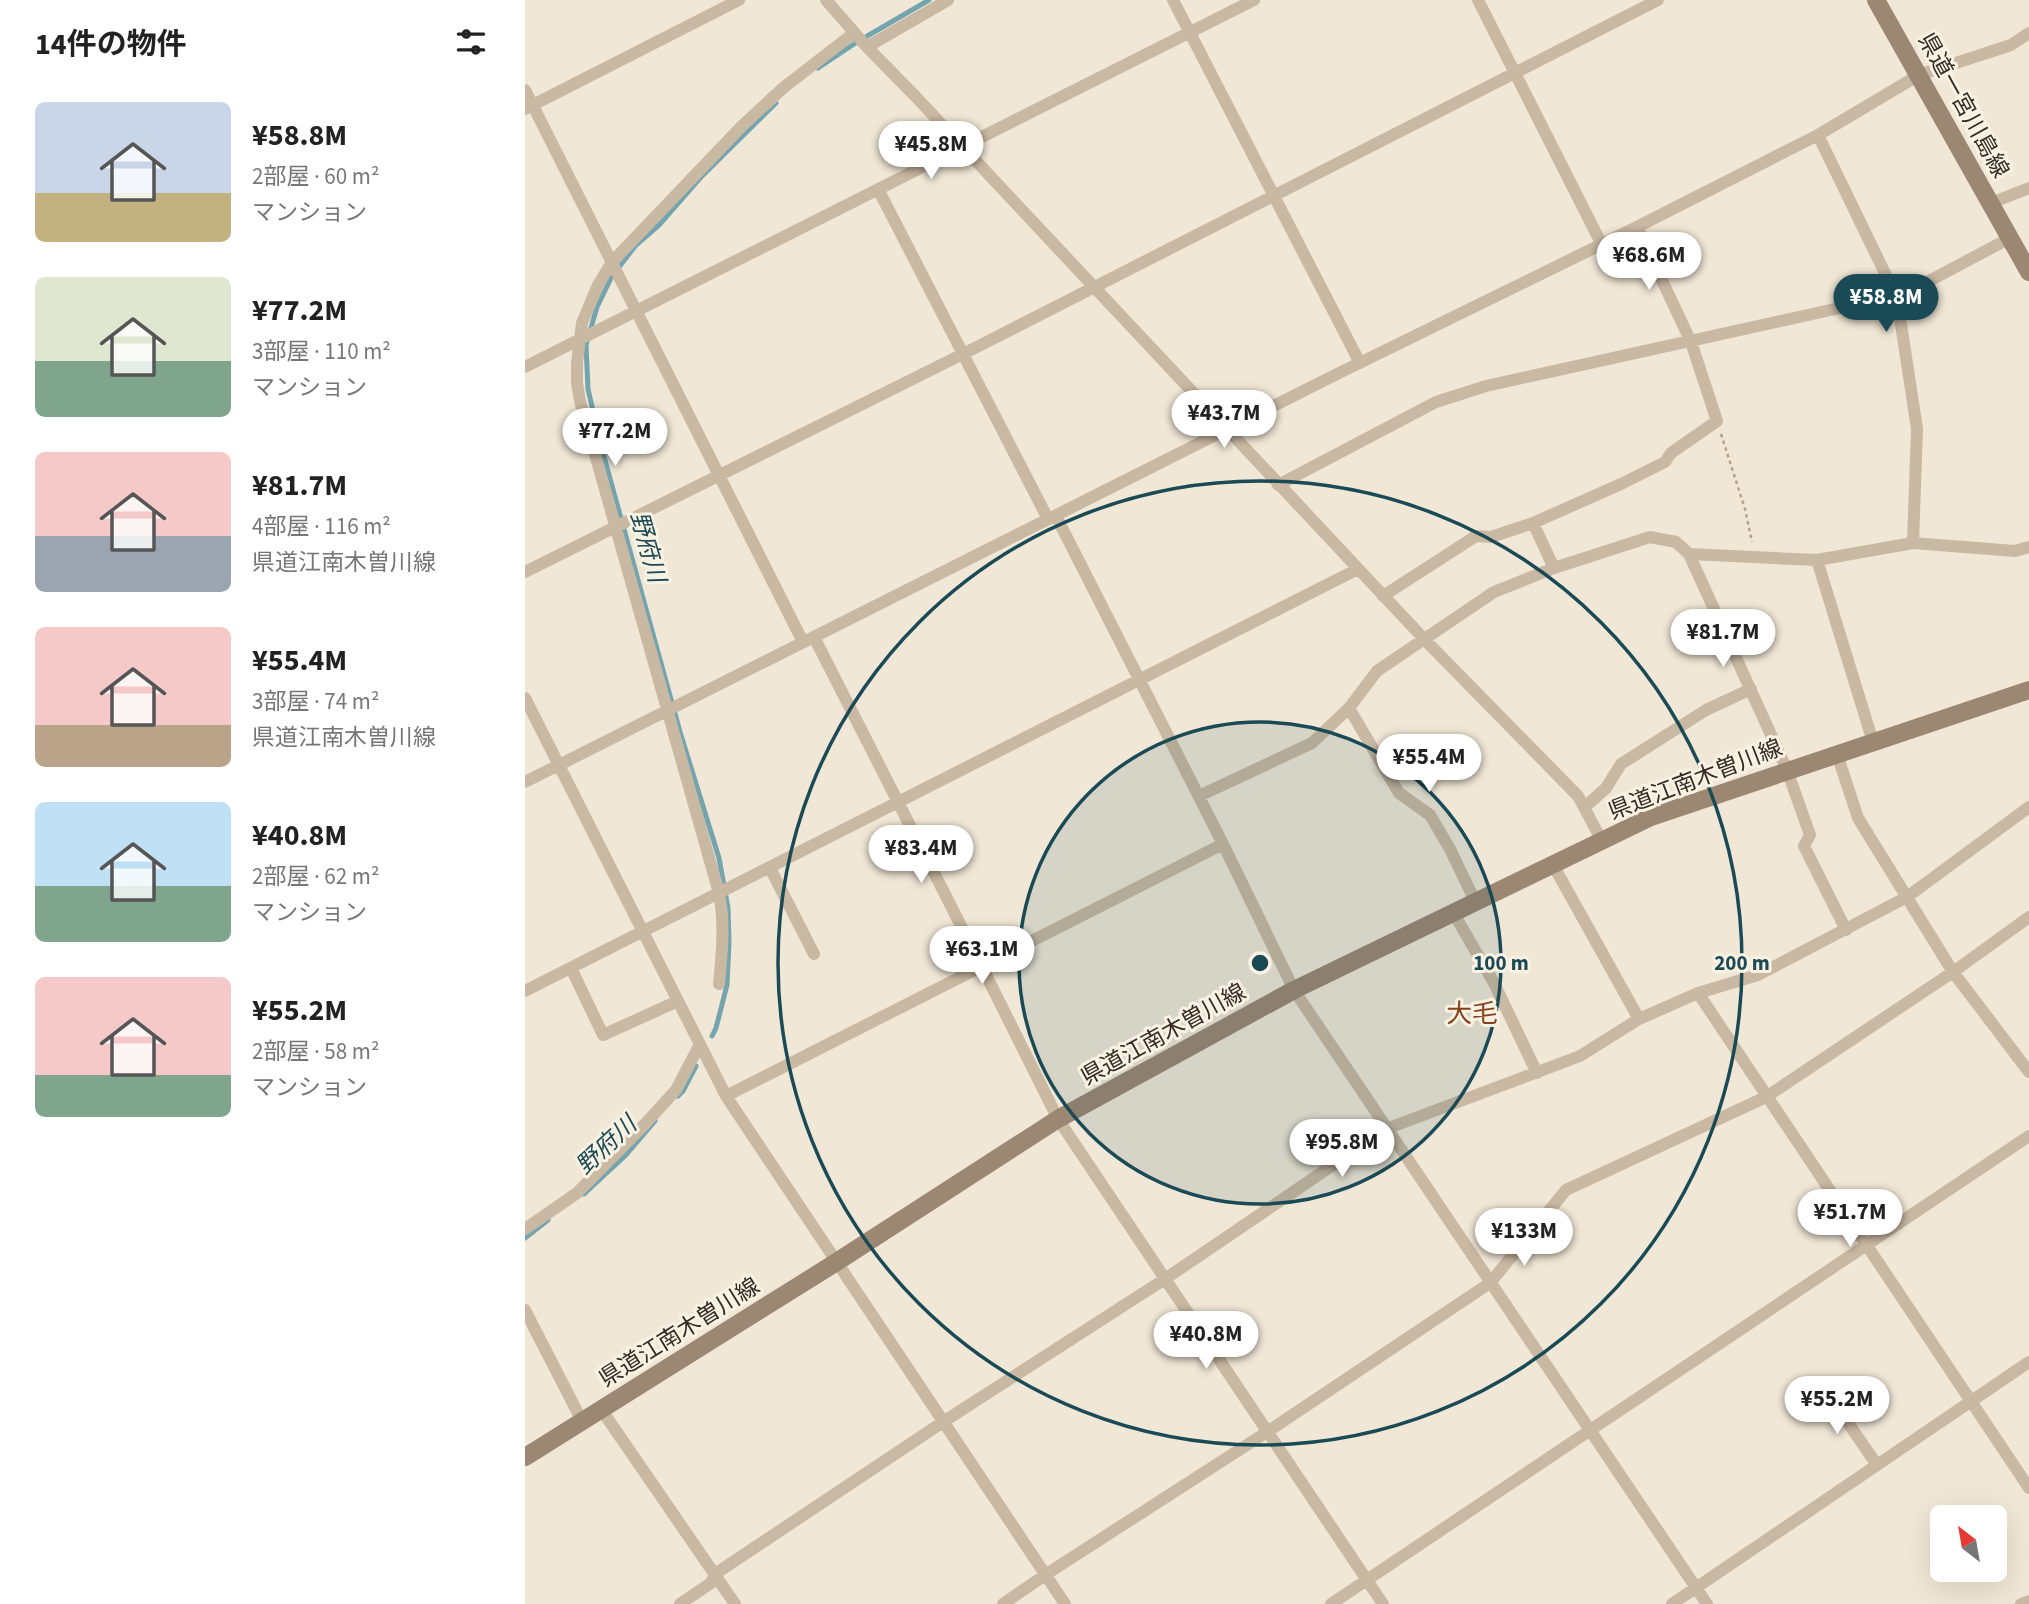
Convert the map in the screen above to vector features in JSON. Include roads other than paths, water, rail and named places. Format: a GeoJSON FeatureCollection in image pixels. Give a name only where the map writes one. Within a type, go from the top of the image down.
{"type":"FeatureCollection","features":[{"type":"Feature","properties":{"kind":"main road","name":"県道一宮川島線"},"geometry":{"type":"LineString","coordinates":[[1876,0],[2029,272]]}},
{"type":"Feature","properties":{"kind":"main road","name":"県道江南木曽川線"},"geometry":{"type":"LineString","coordinates":[[525,1457],[835,1263],[1058,1119],[1294,990],[1651,817],[2029,690]]}},
{"type":"Feature","properties":{"kind":"street"},"geometry":{"type":"LineString","coordinates":[[529,108],[739,0]]}},
{"type":"Feature","properties":{"kind":"street"},"geometry":{"type":"LineString","coordinates":[[826,0],[1278,485],[1578,796],[1602,841]]}},
{"type":"Feature","properties":{"kind":"street"},"geometry":{"type":"LineString","coordinates":[[719,984],[723,949],[724,890],[620,526],[576,383],[589,304],[615,267],[742,126],[783,88],[861,40],[948,0]]}},
{"type":"Feature","properties":{"kind":"street"},"geometry":{"type":"LineString","coordinates":[[1173,0],[1360,363]]}},
{"type":"Feature","properties":{"kind":"street"},"geometry":{"type":"LineString","coordinates":[[525,367],[1254,0]]}},
{"type":"Feature","properties":{"kind":"street"},"geometry":{"type":"LineString","coordinates":[[1478,0],[1601,243]]}},
{"type":"Feature","properties":{"kind":"street"},"geometry":{"type":"LineString","coordinates":[[525,572],[963,354],[1658,0]]}},
{"type":"Feature","properties":{"kind":"street"},"geometry":{"type":"LineString","coordinates":[[525,782],[1637,227],[1818,135],[1919,75],[2011,46],[2029,33]]}},
{"type":"Feature","properties":{"kind":"street"},"geometry":{"type":"LineString","coordinates":[[525,90],[529,108],[615,267],[720,476],[897,803],[1058,1119],[1383,1604]]}},
{"type":"Feature","properties":{"kind":"street"},"geometry":{"type":"LineString","coordinates":[[1818,135],[1897,298],[1917,429],[1913,543]]}},
{"type":"Feature","properties":{"kind":"street"},"geometry":{"type":"LineString","coordinates":[[1990,203],[2029,188]]}},
{"type":"Feature","properties":{"kind":"street"},"geometry":{"type":"LineString","coordinates":[[879,189],[963,354],[1140,681],[1294,990],[1707,1604]]}},
{"type":"Feature","properties":{"kind":"street"},"geometry":{"type":"LineString","coordinates":[[1383,596],[1476,536],[1491,537],[1533,523],[1621,484],[1665,461],[1671,453],[1717,421],[1691,342],[1637,227]]}},
{"type":"Feature","properties":{"kind":"street"},"geometry":{"type":"LineString","coordinates":[[1278,485],[1436,402],[1486,387],[1844,307],[1897,298],[2010,237]]}},
{"type":"Feature","properties":{"kind":"street"},"geometry":{"type":"LineString","coordinates":[[1533,523],[1554,568]]}},
{"type":"Feature","properties":{"kind":"street"},"geometry":{"type":"LineString","coordinates":[[1199,796],[1312,743],[1349,708],[1377,671],[1494,592],[1554,568],[1650,537],[1676,542],[1689,554],[1787,770],[1810,835],[1804,846],[1846,930]]}},
{"type":"Feature","properties":{"kind":"street"},"geometry":{"type":"LineString","coordinates":[[1689,554],[1817,560],[1913,543],[2015,551],[2029,547]]}},
{"type":"Feature","properties":{"kind":"street"},"geometry":{"type":"LineString","coordinates":[[1817,560],[1873,742]]}},
{"type":"Feature","properties":{"kind":"street"},"geometry":{"type":"LineString","coordinates":[[525,992],[1358,569]]}},
{"type":"Feature","properties":{"kind":"street"},"geometry":{"type":"LineString","coordinates":[[1585,807],[1606,788],[1621,764],[1706,710],[1751,689]]}},
{"type":"Feature","properties":{"kind":"street"},"geometry":{"type":"LineString","coordinates":[[525,698],[726,1096],[1065,1604]]}},
{"type":"Feature","properties":{"kind":"street"},"geometry":{"type":"LineString","coordinates":[[1349,708],[1399,793],[1430,815],[1475,901]]}},
{"type":"Feature","properties":{"kind":"street"},"geometry":{"type":"LineString","coordinates":[[1837,754],[1858,818],[1953,972],[2029,1072]]}},
{"type":"Feature","properties":{"kind":"street"},"geometry":{"type":"LineString","coordinates":[[680,1604],[711,1583],[715,1574],[943,1422],[1165,1279],[1386,1129],[1580,1056],[1639,1019],[1698,993],[1758,975],[1907,897],[2029,807]]}},
{"type":"Feature","properties":{"kind":"street"},"geometry":{"type":"LineString","coordinates":[[726,1096],[1223,844]]}},
{"type":"Feature","properties":{"kind":"street"},"geometry":{"type":"LineString","coordinates":[[1552,863],[1639,1019]]}},
{"type":"Feature","properties":{"kind":"street"},"geometry":{"type":"LineString","coordinates":[[770,868],[814,954]]}},
{"type":"Feature","properties":{"kind":"street"},"geometry":{"type":"LineString","coordinates":[[1453,912],[1494,983],[1537,1073]]}},
{"type":"Feature","properties":{"kind":"street"},"geometry":{"type":"LineString","coordinates":[[1003,1604],[1490,1283],[1566,1190],[1766,1097],[1953,972],[2029,917]]}},
{"type":"Feature","properties":{"kind":"street"},"geometry":{"type":"LineString","coordinates":[[571,968],[603,1035],[678,1000]]}},
{"type":"Feature","properties":{"kind":"street"},"geometry":{"type":"LineString","coordinates":[[1698,993],[2029,1488]]}},
{"type":"Feature","properties":{"kind":"street"},"geometry":{"type":"LineString","coordinates":[[525,1229],[577,1193],[645,1124],[676,1090],[700,1044]]}},
{"type":"Feature","properties":{"kind":"street"},"geometry":{"type":"LineString","coordinates":[[1331,1604],[2029,1136]]}},
{"type":"Feature","properties":{"kind":"street"},"geometry":{"type":"LineString","coordinates":[[525,1310],[529,1330],[582,1421]]}},
{"type":"Feature","properties":{"kind":"street"},"geometry":{"type":"LineString","coordinates":[[1672,1604],[2029,1362]]}},
{"type":"Feature","properties":{"kind":"street"},"geometry":{"type":"LineString","coordinates":[[1824,1388],[1877,1465]]}},
{"type":"Feature","properties":{"kind":"street"},"geometry":{"type":"LineString","coordinates":[[601,1409],[735,1604]]}},
{"type":"Feature","properties":{"kind":"street"},"geometry":{"type":"LineString","coordinates":[[2021,1604],[2029,1601]]}},
{"type":"Feature","properties":{"kind":"waterway","name":"野府川"},"geometry":{"type":"LineString","coordinates":[[818,68],[929,0]]}},
{"type":"Feature","properties":{"kind":"waterway","name":"野府川"},"geometry":{"type":"LineString","coordinates":[[712,1036],[727,985],[729,942],[728,908],[719,858],[680,732],[601,446],[588,389],[586,345],[597,307],[612,276],[636,245],[659,225],[701,177],[776,103]]}},
{"type":"Feature","properties":{"kind":"waterway","name":"野府川"},"geometry":{"type":"LineString","coordinates":[[678,1096],[696,1066]]}},
{"type":"Feature","properties":{"kind":"waterway","name":"野府川"},"geometry":{"type":"LineString","coordinates":[[584,1194],[626,1155],[655,1121]]}},
{"type":"Feature","properties":{"kind":"waterway","name":"野府川"},"geometry":{"type":"LineString","coordinates":[[525,1238],[548,1220]]}},
{"type":"Feature","properties":{"kind":"district","name":"大毛"},"geometry":{"type":"Point","coordinates":[1472,1013]}}]}
